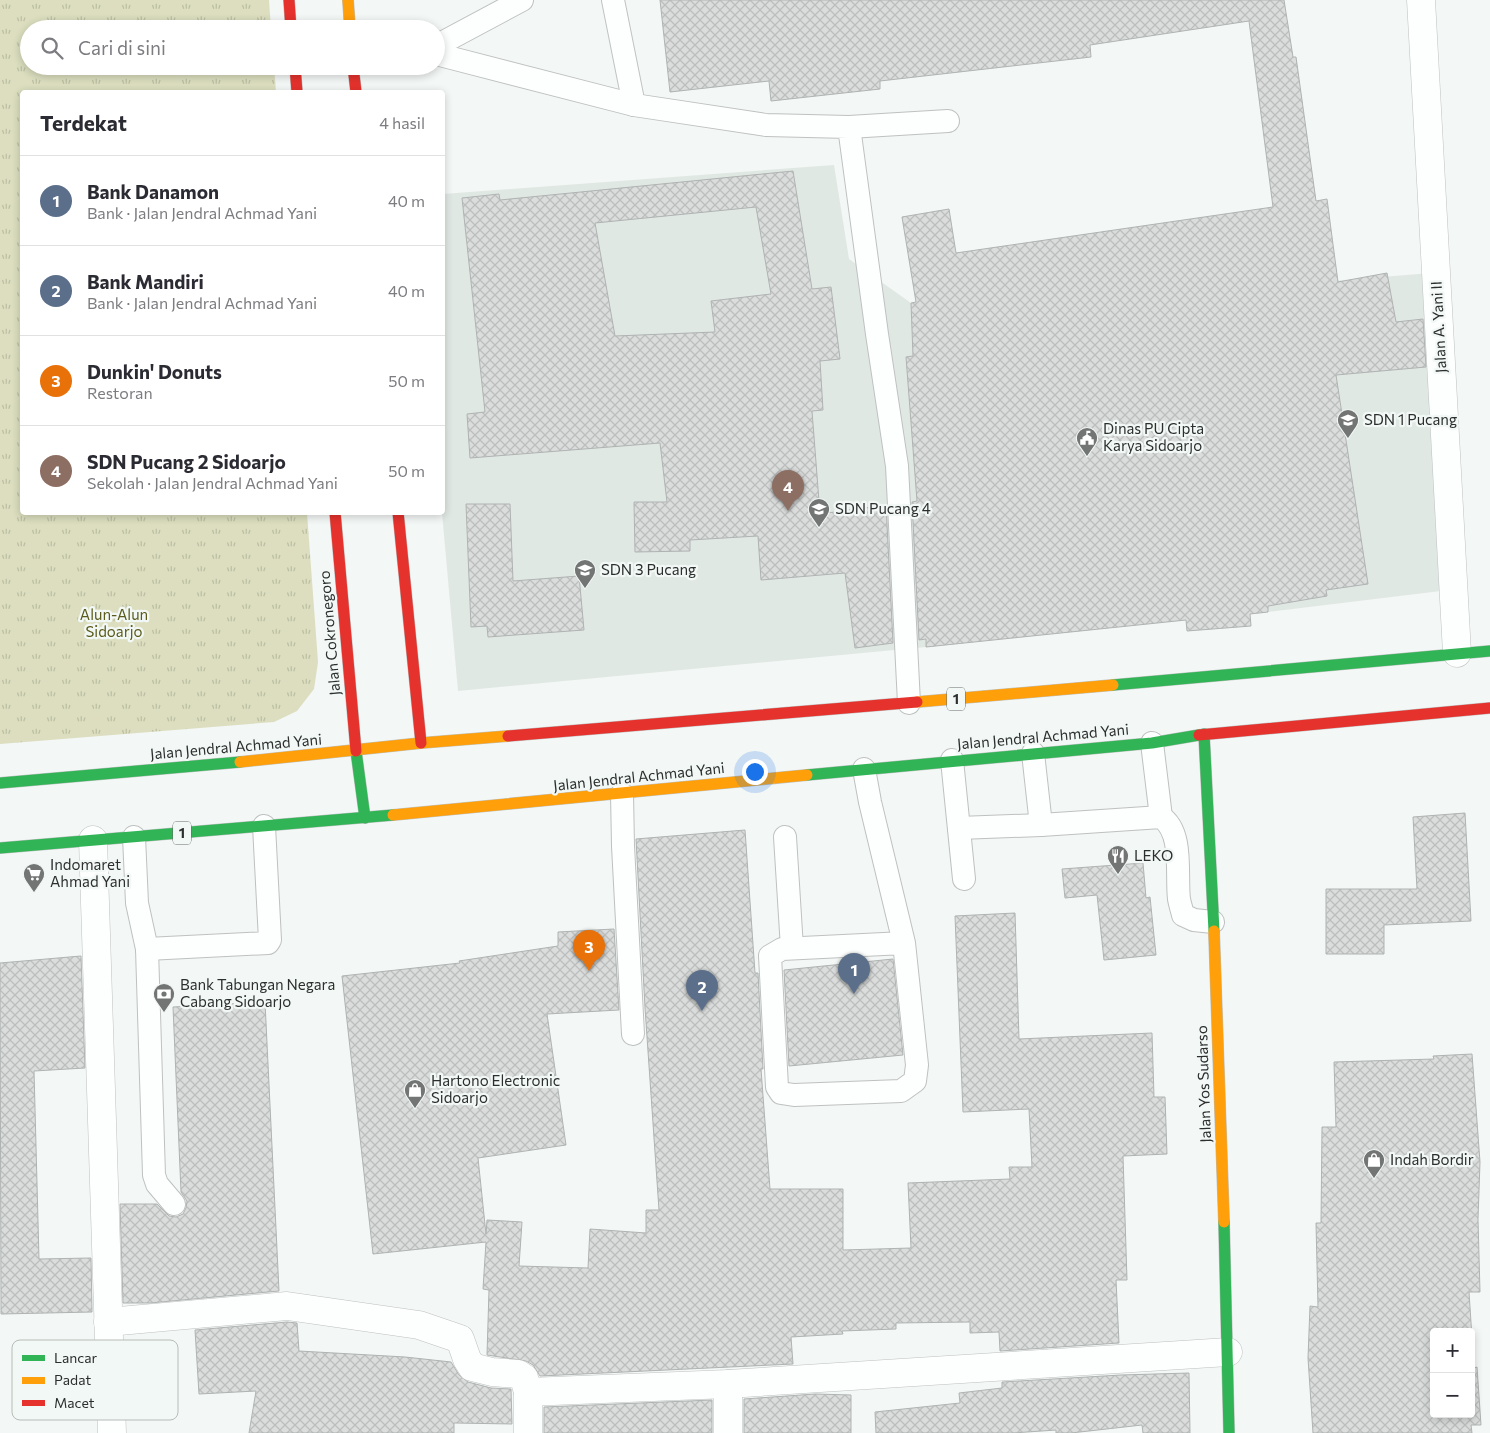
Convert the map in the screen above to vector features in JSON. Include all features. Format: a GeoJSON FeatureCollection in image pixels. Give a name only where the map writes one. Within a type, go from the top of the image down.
{"type":"FeatureCollection","features":[{"type":"Feature","properties":{"kind":"main road"},"geometry":{"type":"LineString","coordinates":[[289,0],[290,20]]}},
{"type":"Feature","properties":{"kind":"main road"},"geometry":{"type":"LineString","coordinates":[[348,0],[349,20]]}},
{"type":"Feature","properties":{"kind":"main road"},"geometry":{"type":"LineString","coordinates":[[297,90],[299,75]]}},
{"type":"Feature","properties":{"kind":"main road"},"geometry":{"type":"LineString","coordinates":[[354,75],[356,90]]}},
{"type":"Feature","properties":{"kind":"main road","name":"Jalan Cokronegoro"},"geometry":{"type":"LineString","coordinates":[[335,515],[356,751],[365,818]]}},
{"type":"Feature","properties":{"kind":"main road"},"geometry":{"type":"LineString","coordinates":[[398,515],[421,743]]}},
{"type":"Feature","properties":{"kind":"main road","name":"Jalan Jendral Achmad Yani"},"geometry":{"type":"LineString","coordinates":[[0,783],[292,758],[421,743],[909,703],[1490,651]]}},
{"type":"Feature","properties":{"kind":"main road","name":"Jalan Jendral Achmad Yani"},"geometry":{"type":"LineString","coordinates":[[0,848],[365,818],[622,794],[1033,752],[1152,743],[1204,734],[1487,709]]}},
{"type":"Feature","properties":{"kind":"main road","name":"Jalan Yos Sudarso"},"geometry":{"type":"LineString","coordinates":[[1204,734],[1211,853],[1228,1352],[1229,1433]]}},
{"type":"Feature","properties":{"kind":"street","name":"Jalan A. Yani II"},"geometry":{"type":"LineString","coordinates":[[1421,0],[1458,653]]}},
{"type":"Feature","properties":{"kind":"street"},"geometry":{"type":"LineString","coordinates":[[93,840],[109,1340]]}},
{"type":"Feature","properties":{"kind":"street"},"geometry":{"type":"LineString","coordinates":[[108,1322],[287,1306],[420,1326],[460,1339],[472,1367],[492,1372],[518,1374],[524,1378],[528,1392],[528,1433]]}},
{"type":"Feature","properties":{"kind":"street"},"geometry":{"type":"LineString","coordinates":[[528,1392],[728,1384],[1228,1352]]}},
{"type":"Feature","properties":{"kind":"street"},"geometry":{"type":"LineString","coordinates":[[728,1384],[728,1433]]}},
{"type":"Feature","properties":{"kind":"street"},"geometry":{"type":"LineString","coordinates":[[112,1420],[112,1433]]}},
{"type":"Feature","properties":{"kind":"lane"},"geometry":{"type":"LineString","coordinates":[[445,41],[522,0]]}},
{"type":"Feature","properties":{"kind":"lane"},"geometry":{"type":"LineString","coordinates":[[613,0],[634,105]]}},
{"type":"Feature","properties":{"kind":"lane"},"geometry":{"type":"LineString","coordinates":[[445,56],[634,105],[766,125],[849,127],[948,121]]}},
{"type":"Feature","properties":{"kind":"lane"},"geometry":{"type":"LineString","coordinates":[[849,127],[898,466],[909,703]]}},
{"type":"Feature","properties":{"kind":"lane"},"geometry":{"type":"LineString","coordinates":[[1152,743],[1161,817],[1171,826],[1178,854],[1179,901],[1183,915],[1194,920],[1213,922]]}},
{"type":"Feature","properties":{"kind":"lane"},"geometry":{"type":"LineString","coordinates":[[1033,752],[1041,825]]}},
{"type":"Feature","properties":{"kind":"lane"},"geometry":{"type":"LineString","coordinates":[[952,760],[964,879]]}},
{"type":"Feature","properties":{"kind":"lane"},"geometry":{"type":"LineString","coordinates":[[864,769],[870,802],[904,942],[917,1065],[915,1081],[901,1091],[794,1095],[781,1093],[777,1087],[770,956],[782,949],[904,942]]}},
{"type":"Feature","properties":{"kind":"lane"},"geometry":{"type":"LineString","coordinates":[[622,794],[623,846],[634,1034]]}},
{"type":"Feature","properties":{"kind":"lane"},"geometry":{"type":"LineString","coordinates":[[959,828],[1161,817]]}},
{"type":"Feature","properties":{"kind":"lane"},"geometry":{"type":"LineString","coordinates":[[146,949],[268,943],[270,940],[264,826]]}},
{"type":"Feature","properties":{"kind":"lane"},"geometry":{"type":"LineString","coordinates":[[134,837],[137,903],[146,949],[154,1175],[157,1184],[174,1204]]}},
{"type":"Feature","properties":{"kind":"lane"},"geometry":{"type":"LineString","coordinates":[[785,837],[792,948]]}},
{"type":"Feature","properties":{"kind":"lane"},"geometry":{"type":"LineString","coordinates":[[1178,854],[1211,853]]}},
{"type":"Feature","properties":{"kind":"shaded area","name":"SDN Pucang 4"},"geometry":{"type":"Polygon","coordinates":[[[834,165],[849,259],[911,303],[926,647],[458,691],[442,515],[445,515],[445,194],[834,165]]]}},
{"type":"Feature","properties":{"kind":"shaded area","name":"SDN 1 Pucang"},"geometry":{"type":"Polygon","coordinates":[[[1431,273],[1449,590],[1268,612],[1244,288],[1431,273]]]}},
{"type":"Feature","properties":{"kind":"green space","name":"Alun-Alun Sidoarjo"},"geometry":{"type":"Polygon","coordinates":[[[0,0],[269,0],[270,20],[20,20],[20,75],[275,75],[276,90],[20,90],[20,515],[307,515],[318,662],[314,689],[297,711],[274,722],[0,744],[0,0]]]}},
{"type":"Feature","properties":{"kind":"building"},"geometry":{"type":"Polygon","coordinates":[[[660,0],[1284,0],[1293,57],[1296,57],[1316,201],[1327,199],[1338,282],[1387,273],[1396,322],[1423,319],[1426,367],[1336,375],[1368,584],[1326,590],[1327,596],[1268,606],[1268,612],[1250,614],[1251,626],[1187,631],[1186,620],[926,647],[926,639],[919,640],[912,502],[917,501],[906,357],[913,356],[911,303],[916,302],[902,217],[949,209],[956,253],[1273,207],[1249,21],[1090,45],[1091,57],[880,81],[880,89],[771,101],[769,81],[670,92],[660,0]]]}},
{"type":"Feature","properties":{"kind":"building"},"geometry":{"type":"Polygon","coordinates":[[[793,171],[812,289],[831,287],[840,359],[820,361],[823,410],[812,411],[820,514],[886,505],[893,643],[855,648],[845,573],[761,580],[758,536],[690,540],[690,551],[635,552],[634,502],[667,502],[660,443],[470,458],[467,414],[485,412],[462,198],[499,194],[500,200],[793,171]],[[756,207],[595,223],[615,336],[715,332],[711,301],[771,294],[756,207]]]}},
{"type":"Feature","properties":{"kind":"building"},"geometry":{"type":"Polygon","coordinates":[[[466,504],[510,504],[513,581],[579,576],[584,630],[488,637],[487,626],[471,627],[466,504]]]}},
{"type":"Feature","properties":{"kind":"building"},"geometry":{"type":"Polygon","coordinates":[[[1465,813],[1471,921],[1384,925],[1384,954],[1326,954],[1326,889],[1417,889],[1413,817],[1465,813]]]}},
{"type":"Feature","properties":{"kind":"building"},"geometry":{"type":"Polygon","coordinates":[[[745,830],[755,973],[758,973],[763,1069],[761,1069],[770,1189],[843,1189],[843,1250],[911,1248],[908,1183],[1010,1179],[1009,1167],[1032,1167],[1029,1109],[963,1112],[955,916],[1015,913],[1019,1039],[1152,1033],[1154,1097],[1165,1097],[1167,1154],[1123,1156],[1127,1280],[1116,1280],[1119,1343],[1000,1351],[999,1332],[970,1333],[970,1322],[896,1323],[896,1329],[842,1331],[843,1334],[791,1337],[793,1364],[540,1376],[533,1365],[526,1361],[487,1355],[489,1290],[483,1289],[486,1242],[373,1254],[342,976],[460,963],[459,961],[558,946],[558,932],[614,929],[619,1010],[547,1014],[566,1145],[478,1158],[486,1234],[487,1220],[522,1222],[519,1266],[588,1268],[590,1229],[646,1233],[646,1210],[659,1210],[636,839],[745,830]]]}},
{"type":"Feature","properties":{"kind":"building"},"geometry":{"type":"Polygon","coordinates":[[[1143,863],[1146,898],[1150,897],[1156,955],[1104,960],[1097,895],[1065,898],[1062,869],[1143,863]]]}},
{"type":"Feature","properties":{"kind":"building"},"geometry":{"type":"Polygon","coordinates":[[[81,956],[85,1068],[34,1071],[39,1259],[91,1258],[92,1312],[1,1314],[0,963],[81,956]]]}},
{"type":"Feature","properties":{"kind":"building"},"geometry":{"type":"Polygon","coordinates":[[[893,959],[903,1055],[789,1066],[784,970],[893,959]]]}},
{"type":"Feature","properties":{"kind":"building"},"geometry":{"type":"Polygon","coordinates":[[[265,1002],[279,1291],[150,1303],[123,1303],[120,1204],[157,1204],[169,1216],[176,1217],[183,1214],[186,1208],[187,1201],[181,1192],[173,1007],[265,1002]]]}},
{"type":"Feature","properties":{"kind":"building"},"geometry":{"type":"Polygon","coordinates":[[[1472,1054],[1480,1162],[1478,1219],[1480,1292],[1469,1292],[1471,1328],[1430,1328],[1430,1418],[1475,1418],[1475,1368],[1477,1367],[1481,1425],[1471,1425],[1472,1433],[1313,1433],[1308,1358],[1310,1306],[1318,1307],[1316,1223],[1321,1223],[1322,1127],[1336,1127],[1334,1062],[1434,1059],[1433,1056],[1472,1054]]]}},
{"type":"Feature","properties":{"kind":"building"},"geometry":{"type":"Polygon","coordinates":[[[287,1322],[297,1323],[299,1351],[405,1357],[451,1362],[459,1375],[468,1382],[491,1388],[511,1389],[512,1424],[454,1423],[454,1433],[249,1433],[256,1391],[199,1394],[195,1330],[287,1322]]]}},
{"type":"Feature","properties":{"kind":"building"},"geometry":{"type":"Polygon","coordinates":[[[1189,1373],[1190,1433],[1143,1433],[1142,1425],[1071,1433],[1056,1433],[1056,1430],[1013,1433],[876,1433],[875,1412],[960,1403],[959,1393],[1002,1388],[1002,1382],[1189,1373]]]}},
{"type":"Feature","properties":{"kind":"building"},"geometry":{"type":"Polygon","coordinates":[[[815,1394],[851,1395],[851,1433],[744,1433],[744,1399],[815,1394]]]}},
{"type":"Feature","properties":{"kind":"building"},"geometry":{"type":"Polygon","coordinates":[[[712,1400],[712,1433],[544,1433],[544,1407],[712,1400]]]}},
{"type":"Feature","properties":{"kind":"traffic: fast"},"geometry":{"type":"LineString","coordinates":[[1113,685],[1490,651]]}},
{"type":"Feature","properties":{"kind":"traffic: fast"},"geometry":{"type":"LineString","coordinates":[[1204,734],[1214,931]]}},
{"type":"Feature","properties":{"kind":"traffic: fast"},"geometry":{"type":"LineString","coordinates":[[807,775],[1152,743],[1199,735]]}},
{"type":"Feature","properties":{"kind":"traffic: fast"},"geometry":{"type":"LineString","coordinates":[[356,751],[365,818]]}},
{"type":"Feature","properties":{"kind":"traffic: fast"},"geometry":{"type":"LineString","coordinates":[[0,783],[240,762]]}},
{"type":"Feature","properties":{"kind":"traffic: fast"},"geometry":{"type":"LineString","coordinates":[[0,848],[393,815]]}},
{"type":"Feature","properties":{"kind":"traffic: fast"},"geometry":{"type":"LineString","coordinates":[[1224,1222],[1229,1433]]}},
{"type":"Feature","properties":{"kind":"traffic: slow"},"geometry":{"type":"LineString","coordinates":[[348,0],[349,20]]}},
{"type":"Feature","properties":{"kind":"traffic: slow"},"geometry":{"type":"LineString","coordinates":[[917,702],[1113,685]]}},
{"type":"Feature","properties":{"kind":"traffic: slow"},"geometry":{"type":"LineString","coordinates":[[240,762],[508,736]]}},
{"type":"Feature","properties":{"kind":"traffic: slow"},"geometry":{"type":"LineString","coordinates":[[393,815],[807,775]]}},
{"type":"Feature","properties":{"kind":"traffic: slow"},"geometry":{"type":"LineString","coordinates":[[1214,931],[1224,1222]]}},
{"type":"Feature","properties":{"kind":"traffic: jam"},"geometry":{"type":"LineString","coordinates":[[289,0],[290,20]]}},
{"type":"Feature","properties":{"kind":"traffic: jam"},"geometry":{"type":"LineString","coordinates":[[296,75],[297,90]]}},
{"type":"Feature","properties":{"kind":"traffic: jam"},"geometry":{"type":"LineString","coordinates":[[354,75],[356,90]]}},
{"type":"Feature","properties":{"kind":"traffic: jam"},"geometry":{"type":"LineString","coordinates":[[335,515],[356,751]]}},
{"type":"Feature","properties":{"kind":"traffic: jam"},"geometry":{"type":"LineString","coordinates":[[398,515],[421,743]]}},
{"type":"Feature","properties":{"kind":"traffic: jam"},"geometry":{"type":"LineString","coordinates":[[508,736],[917,702]]}},
{"type":"Feature","properties":{"kind":"traffic: jam"},"geometry":{"type":"LineString","coordinates":[[1199,735],[1490,708]]}},
{"type":"Feature","properties":{"kind":"place","name":"SDN 1 Pucang"},"geometry":{"type":"Point","coordinates":[1348,439]}},
{"type":"Feature","properties":{"kind":"place","name":"Dinas PU Cipta Karya Sidoarjo"},"geometry":{"type":"Point","coordinates":[1087,457]}},
{"type":"Feature","properties":{"kind":"place","name":"SDN Pucang 2 Sidoarjo"},"geometry":{"type":"Point","coordinates":[788,511]}},
{"type":"Feature","properties":{"kind":"place","name":"SDN Pucang 4"},"geometry":{"type":"Point","coordinates":[819,528]}},
{"type":"Feature","properties":{"kind":"place","name":"SDN 3 Pucang"},"geometry":{"type":"Point","coordinates":[585,589]}},
{"type":"Feature","properties":{"kind":"place","name":"LEKO"},"geometry":{"type":"Point","coordinates":[1118,875]}},
{"type":"Feature","properties":{"kind":"place","name":"Indomaret Ahmad Yani"},"geometry":{"type":"Point","coordinates":[34,893]}},
{"type":"Feature","properties":{"kind":"place","name":"Dunkin' Donuts"},"geometry":{"type":"Point","coordinates":[589,971]}},
{"type":"Feature","properties":{"kind":"place","name":"Bank Danamon"},"geometry":{"type":"Point","coordinates":[854,994]}},
{"type":"Feature","properties":{"kind":"place","name":"Bank Mandiri"},"geometry":{"type":"Point","coordinates":[702,1011]}},
{"type":"Feature","properties":{"kind":"place","name":"Bank Tabungan Negara Cabang Sidoarjo"},"geometry":{"type":"Point","coordinates":[164,1013]}},
{"type":"Feature","properties":{"kind":"place","name":"Hartono Electronic Sidoarjo"},"geometry":{"type":"Point","coordinates":[415,1109]}},
{"type":"Feature","properties":{"kind":"place","name":"Indah Bordir"},"geometry":{"type":"Point","coordinates":[1374,1179]}}]}
